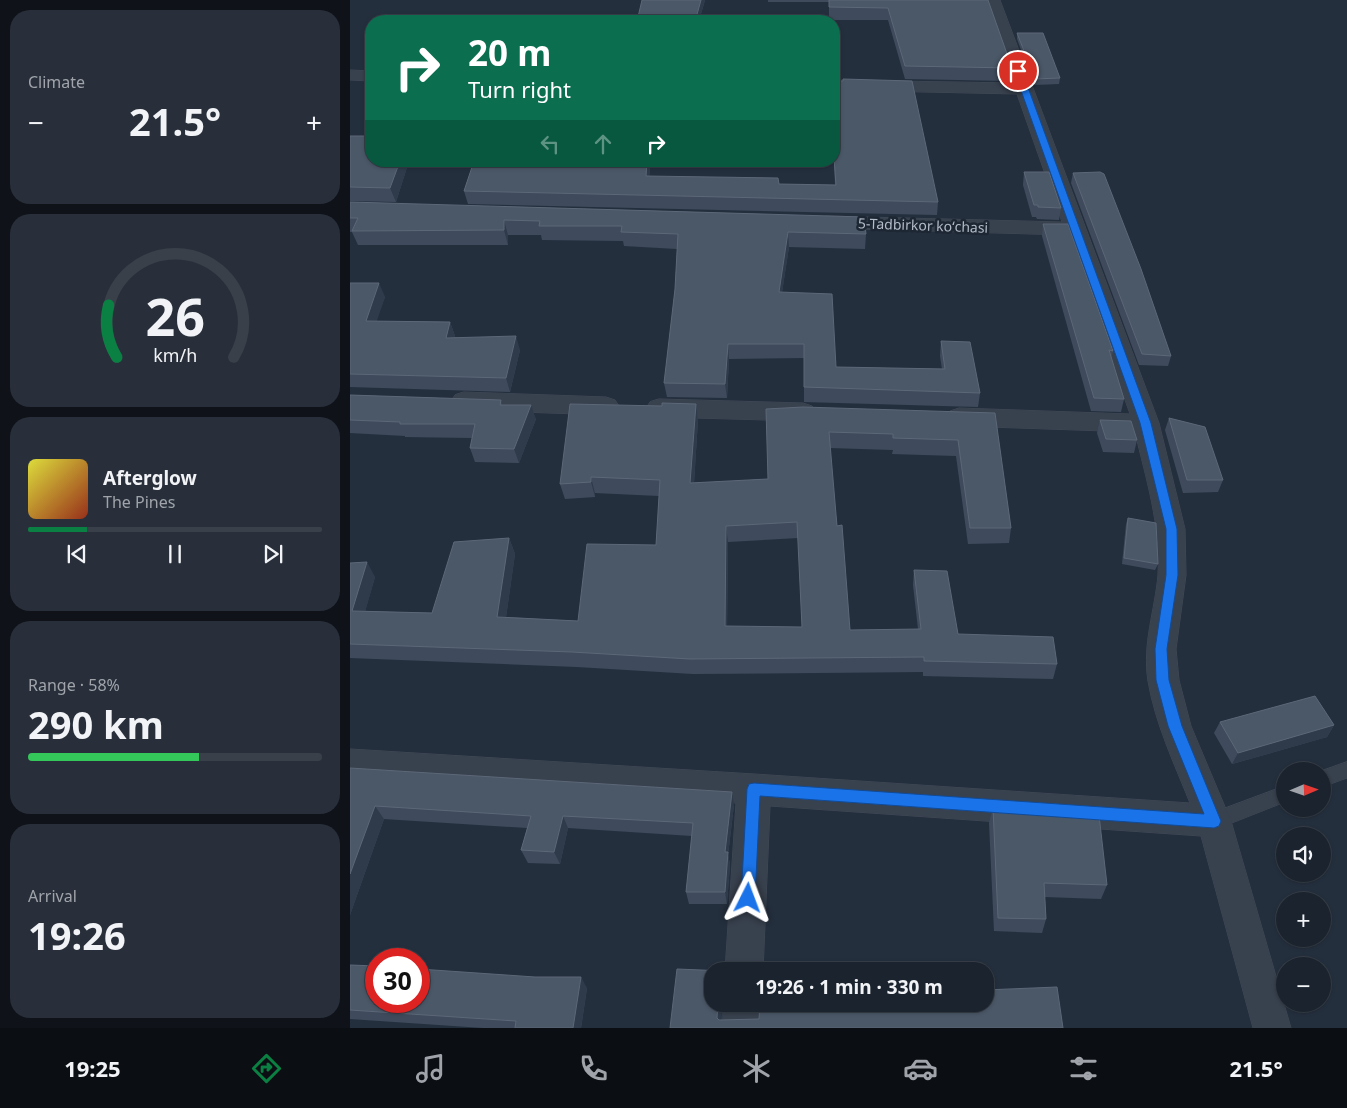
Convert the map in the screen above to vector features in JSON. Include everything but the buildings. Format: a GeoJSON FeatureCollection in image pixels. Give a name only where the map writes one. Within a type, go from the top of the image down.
{"type":"FeatureCollection","features":[{"type":"Feature","properties":{"kind":"street"},"geometry":{"type":"LineString","coordinates":[[992,0],[1146,423],[1172,529],[1172,575],[1161,649],[1163,680],[1175,726],[1214,821],[1272,1028]]}},
{"type":"Feature","properties":{"kind":"street"},"geometry":{"type":"LineString","coordinates":[[350,75],[365,76]]}},
{"type":"Feature","properties":{"kind":"street"},"geometry":{"type":"LineString","coordinates":[[840,85],[1024,89]]}},
{"type":"Feature","properties":{"kind":"street","name":"5-Tadbirkor koʻchasi"},"geometry":{"type":"LineString","coordinates":[[808,221],[1076,229]]}},
{"type":"Feature","properties":{"kind":"street"},"geometry":{"type":"LineString","coordinates":[[440,401],[827,413]]}},
{"type":"Feature","properties":{"kind":"street"},"geometry":{"type":"LineString","coordinates":[[937,417],[1146,423]]}},
{"type":"Feature","properties":{"kind":"street"},"geometry":{"type":"LineString","coordinates":[[350,764],[754,789],[1214,821]]}},
{"type":"Feature","properties":{"kind":"street"},"geometry":{"type":"LineString","coordinates":[[744,962],[754,789]]}},
{"type":"Feature","properties":{"kind":"street"},"geometry":{"type":"LineString","coordinates":[[741,1028],[742,1012]]}},
{"type":"Feature","properties":{"kind":"lane"},"geometry":{"type":"LineString","coordinates":[[1331,776],[1347,770]]}},
{"type":"Feature","properties":{"kind":"lane"},"geometry":{"type":"LineString","coordinates":[[1214,821],[1276,797]]}},
{"type":"Feature","properties":{"kind":"route"},"geometry":{"type":"LineString","coordinates":[[748,898],[754,789],[1214,821],[1175,726],[1163,680],[1161,649],[1172,575],[1172,529],[1146,423],[1018,71]]}}]}
